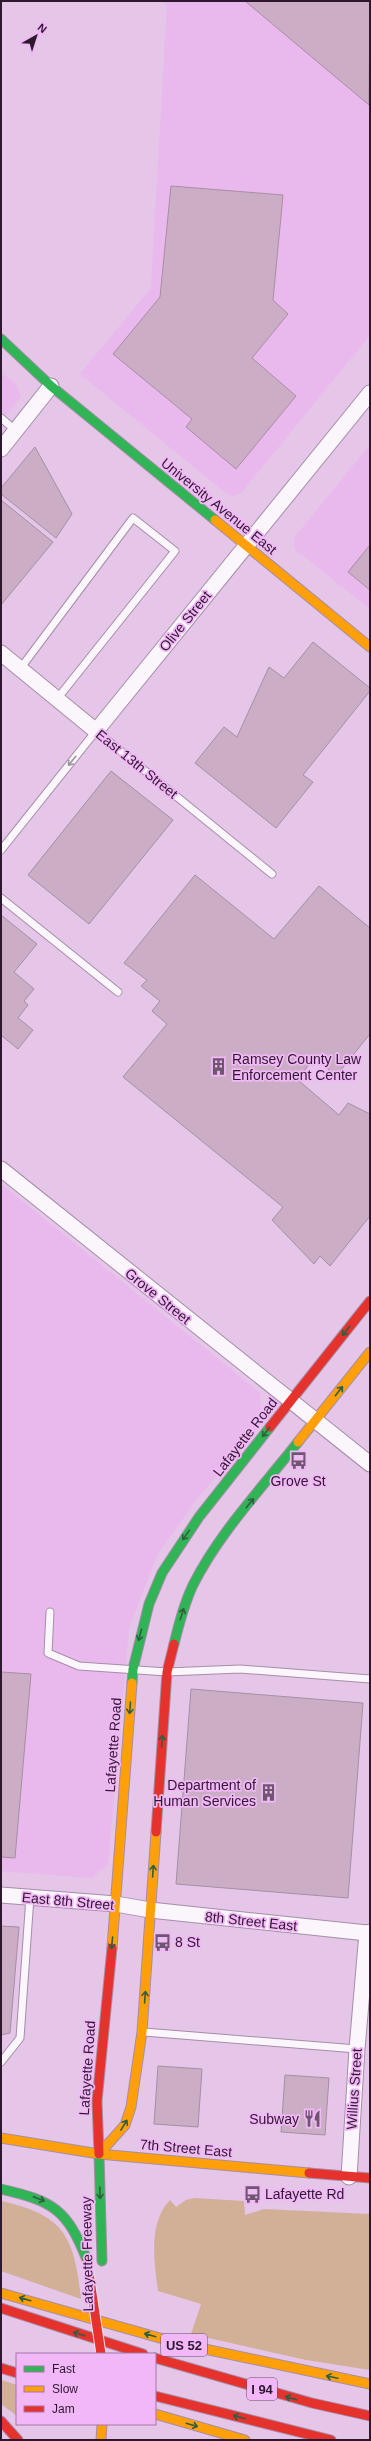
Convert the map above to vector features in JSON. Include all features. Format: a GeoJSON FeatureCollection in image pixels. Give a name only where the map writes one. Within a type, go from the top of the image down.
{"type":"FeatureCollection","features":[{"type":"Feature","properties":{"kind":"main road","name":"University Avenue East"},"geometry":{"type":"LineString","coordinates":[[1,339],[51,386],[370,647]]}},
{"type":"Feature","properties":{"kind":"main road","name":"University Avenue East"},"geometry":{"type":"LineString","coordinates":[[1,353],[51,386]]}},
{"type":"Feature","properties":{"kind":"main road","name":"Lafayette Road"},"geometry":{"type":"LineString","coordinates":[[99,2154],[97,2102],[116,1904],[133,1669],[149,1604],[162,1573],[177,1548],[370,1301]]}},
{"type":"Feature","properties":{"kind":"main road"},"geometry":{"type":"LineString","coordinates":[[99,2154],[125,2125],[131,2107],[142,2032],[167,1672],[182,1614],[193,1586],[206,1562],[225,1534],[370,1352]]}},
{"type":"Feature","properties":{"kind":"main road","name":"7th Street East"},"geometry":{"type":"LineString","coordinates":[[1,2138],[99,2154],[370,2178]]}},
{"type":"Feature","properties":{"kind":"main road","name":"Lafayette Freeway"},"geometry":{"type":"LineString","coordinates":[[99,2154],[102,2265]]}},
{"type":"Feature","properties":{"kind":"main road"},"geometry":{"type":"LineString","coordinates":[[1,2189],[40,2199],[54,2206],[67,2217],[78,2236],[87,2260],[102,2353]]}},
{"type":"Feature","properties":{"kind":"main road","name":"Lafayette Freeway"},"geometry":{"type":"LineString","coordinates":[[102,2292],[102,2353]]}},
{"type":"Feature","properties":{"kind":"main road","name":"US 52"},"geometry":{"type":"LineString","coordinates":[[1,2293],[209,2351],[370,2384]]}},
{"type":"Feature","properties":{"kind":"main road"},"geometry":{"type":"LineString","coordinates":[[1,2308],[140,2353]]}},
{"type":"Feature","properties":{"kind":"main road","name":"I 94"},"geometry":{"type":"LineString","coordinates":[[156,2358],[312,2404],[370,2416]]}},
{"type":"Feature","properties":{"kind":"main road"},"geometry":{"type":"LineString","coordinates":[[1,2368],[16,2373]]}},
{"type":"Feature","properties":{"kind":"main road"},"geometry":{"type":"LineString","coordinates":[[156,2396],[332,2440]]}},
{"type":"Feature","properties":{"kind":"main road"},"geometry":{"type":"LineString","coordinates":[[156,2414],[245,2440]]}},
{"type":"Feature","properties":{"kind":"main road"},"geometry":{"type":"LineString","coordinates":[[1,2422],[18,2440]]}},
{"type":"Feature","properties":{"kind":"main road"},"geometry":{"type":"LineString","coordinates":[[101,2440],[102,2425]]}},
{"type":"Feature","properties":{"kind":"main road"},"geometry":{"type":"LineString","coordinates":[[1,2438],[13,2440]]}},
{"type":"Feature","properties":{"kind":"street"},"geometry":{"type":"LineString","coordinates":[[1,449],[51,386]]}},
{"type":"Feature","properties":{"kind":"street","name":"Olive Street"},"geometry":{"type":"LineString","coordinates":[[96,731],[370,393]]}},
{"type":"Feature","properties":{"kind":"street","name":"East 13th Street"},"geometry":{"type":"LineString","coordinates":[[1,653],[96,731]]}},
{"type":"Feature","properties":{"kind":"street","name":"Grove Street"},"geometry":{"type":"LineString","coordinates":[[1,1169],[315,1422]]}},
{"type":"Feature","properties":{"kind":"street"},"geometry":{"type":"LineString","coordinates":[[315,1422],[370,1464]]}},
{"type":"Feature","properties":{"kind":"street","name":"East 8th Street"},"geometry":{"type":"LineString","coordinates":[[1,1895],[116,1904],[134,1907]]}},
{"type":"Feature","properties":{"kind":"street","name":"8th Street East"},"geometry":{"type":"LineString","coordinates":[[134,1907],[150,1910],[369,1933]]}},
{"type":"Feature","properties":{"kind":"street","name":"Willius Street"},"geometry":{"type":"LineString","coordinates":[[349,2176],[357,2049],[369,1933]]}},
{"type":"Feature","properties":{"kind":"lane"},"geometry":{"type":"LineString","coordinates":[[1,418],[16,431]]}},
{"type":"Feature","properties":{"kind":"lane"},"geometry":{"type":"LineString","coordinates":[[20,669],[133,518],[175,551],[57,699]]}},
{"type":"Feature","properties":{"kind":"lane","name":"Olive Street"},"geometry":{"type":"LineString","coordinates":[[1,850],[96,731]]}},
{"type":"Feature","properties":{"kind":"lane","name":"East 13th Street"},"geometry":{"type":"LineString","coordinates":[[96,731],[272,874]]}},
{"type":"Feature","properties":{"kind":"lane"},"geometry":{"type":"LineString","coordinates":[[1,898],[118,992]]}},
{"type":"Feature","properties":{"kind":"lane"},"geometry":{"type":"LineString","coordinates":[[50,1612],[48,1653],[79,1666],[167,1672],[240,1669],[370,1679]]}},
{"type":"Feature","properties":{"kind":"lane"},"geometry":{"type":"LineString","coordinates":[[1,2062],[20,2038],[30,1897]]}},
{"type":"Feature","properties":{"kind":"lane"},"geometry":{"type":"LineString","coordinates":[[142,2032],[357,2049]]}},
{"type":"Feature","properties":{"kind":"shaded area"},"geometry":{"type":"Polygon","coordinates":[[[162,1],[370,1],[370,335],[241,493],[233,496],[226,493],[80,374],[151,288],[167,5],[162,1]]]}},
{"type":"Feature","properties":{"kind":"shaded area"},"geometry":{"type":"Polygon","coordinates":[[[1,373],[16,384],[21,397],[1,421],[1,373]]]}},
{"type":"Feature","properties":{"kind":"shaded area"},"geometry":{"type":"Polygon","coordinates":[[[370,445],[370,609],[295,549],[294,538],[370,445]]]}},
{"type":"Feature","properties":{"kind":"shaded area"},"geometry":{"type":"Polygon","coordinates":[[[1,1184],[260,1393],[261,1424],[196,1500],[157,1555],[129,1628],[108,1864],[92,1878],[1,1871],[1,1184]]]}},
{"type":"Feature","properties":{"kind":"shaded area"},"geometry":{"type":"Polygon","coordinates":[[[194,2198],[244,2201],[245,2215],[264,2209],[370,2214],[370,2370],[306,2360],[191,2334],[201,2304],[158,2291],[154,2243],[158,2220],[163,2209],[170,2200],[176,2207],[186,2200],[194,2198]]]}},
{"type":"Feature","properties":{"kind":"shaded area"},"geometry":{"type":"Polygon","coordinates":[[[1,2201],[23,2207],[40,2214],[53,2222],[62,2232],[69,2244],[75,2260],[81,2299],[1,2271],[1,2201]]]}},
{"type":"Feature","properties":{"kind":"shaded area"},"geometry":{"type":"Polygon","coordinates":[[[1,2380],[16,2385],[16,2415],[1,2404],[1,2380]]]}},
{"type":"Feature","properties":{"kind":"building"},"geometry":{"type":"Polygon","coordinates":[[[245,1],[370,1],[369,105],[245,1]]]}},
{"type":"Feature","properties":{"kind":"building"},"geometry":{"type":"Polygon","coordinates":[[[171,186],[283,195],[273,300],[288,314],[252,358],[296,396],[236,469],[186,427],[192,419],[113,354],[160,297],[171,186]]]}},
{"type":"Feature","properties":{"kind":"building"},"geometry":{"type":"Polygon","coordinates":[[[35,447],[72,514],[56,538],[1,494],[1,488],[35,447]]]}},
{"type":"Feature","properties":{"kind":"building"},"geometry":{"type":"Polygon","coordinates":[[[1,500],[53,542],[1,605],[1,500]]]}},
{"type":"Feature","properties":{"kind":"building"},"geometry":{"type":"Polygon","coordinates":[[[370,545],[370,590],[348,572],[370,545]]]}},
{"type":"Feature","properties":{"kind":"building"},"geometry":{"type":"Polygon","coordinates":[[[313,642],[370,688],[370,691],[303,775],[313,782],[276,828],[195,763],[224,727],[237,737],[269,667],[284,678],[313,642]]]}},
{"type":"Feature","properties":{"kind":"building"},"geometry":{"type":"Polygon","coordinates":[[[111,771],[173,820],[89,924],[28,875],[111,771]]]}},
{"type":"Feature","properties":{"kind":"building","name":"Ramsey County Law Enforcement Center"},"geometry":{"type":"Polygon","coordinates":[[[195,875],[274,939],[319,886],[370,928],[370,1034],[336,1076],[314,1057],[298,1080],[339,1115],[348,1103],[370,1114],[370,1216],[330,1266],[320,1256],[314,1264],[272,1220],[283,1207],[123,1077],[167,1024],[152,1011],[160,1001],[141,986],[147,980],[124,963],[195,875]]]}},
{"type":"Feature","properties":{"kind":"building"},"geometry":{"type":"Polygon","coordinates":[[[1,915],[37,944],[14,972],[34,989],[24,1001],[28,1005],[18,1018],[33,1030],[18,1049],[2,1036],[1,1038],[1,915]]]}},
{"type":"Feature","properties":{"kind":"building"},"geometry":{"type":"Polygon","coordinates":[[[1,1672],[31,1674],[15,1858],[1,1857],[1,1672]]]}},
{"type":"Feature","properties":{"kind":"building","name":"Department of Human Services"},"geometry":{"type":"Polygon","coordinates":[[[191,1689],[363,1703],[348,1898],[176,1884],[191,1689]]]}},
{"type":"Feature","properties":{"kind":"building"},"geometry":{"type":"Polygon","coordinates":[[[1,1926],[19,1927],[10,2033],[1,2035],[1,1926]]]}},
{"type":"Feature","properties":{"kind":"building"},"geometry":{"type":"Polygon","coordinates":[[[158,2066],[202,2069],[198,2127],[154,2124],[158,2066]]]}},
{"type":"Feature","properties":{"kind":"building"},"geometry":{"type":"Polygon","coordinates":[[[285,2075],[329,2078],[325,2135],[281,2132],[285,2075]]]}},
{"type":"Feature","properties":{"kind":"traffic: fast"},"geometry":{"type":"LineString","coordinates":[[1,339],[51,386],[215,520]]}},
{"type":"Feature","properties":{"kind":"traffic: fast"},"geometry":{"type":"LineString","coordinates":[[132,1683],[133,1669],[149,1604],[162,1573],[199,1517],[270,1427]]}},
{"type":"Feature","properties":{"kind":"traffic: fast"},"geometry":{"type":"LineString","coordinates":[[174,1644],[187,1599],[193,1585],[215,1547],[298,1442]]}},
{"type":"Feature","properties":{"kind":"traffic: fast"},"geometry":{"type":"LineString","coordinates":[[99,2154],[102,2261]]}},
{"type":"Feature","properties":{"kind":"traffic: fast"},"geometry":{"type":"LineString","coordinates":[[1,2189],[34,2198],[46,2203],[56,2210],[65,2218],[72,2229],[87,2260]]}},
{"type":"Feature","properties":{"kind":"traffic: slow"},"geometry":{"type":"LineString","coordinates":[[215,520],[370,647]]}},
{"type":"Feature","properties":{"kind":"traffic: slow"},"geometry":{"type":"LineString","coordinates":[[298,1442],[370,1352]]}},
{"type":"Feature","properties":{"kind":"traffic: slow"},"geometry":{"type":"LineString","coordinates":[[112,1948],[132,1683]]}},
{"type":"Feature","properties":{"kind":"traffic: slow"},"geometry":{"type":"LineString","coordinates":[[99,2154],[125,2125],[131,2107],[142,2032],[156,1832]]}},
{"type":"Feature","properties":{"kind":"traffic: slow"},"geometry":{"type":"LineString","coordinates":[[1,2138],[99,2154],[309,2173]]}},
{"type":"Feature","properties":{"kind":"traffic: slow"},"geometry":{"type":"LineString","coordinates":[[1,2293],[181,2344],[370,2384]]}},
{"type":"Feature","properties":{"kind":"traffic: slow"},"geometry":{"type":"LineString","coordinates":[[156,2414],[245,2440]]}},
{"type":"Feature","properties":{"kind":"traffic: slow"},"geometry":{"type":"LineString","coordinates":[[101,2440],[102,2425]]}},
{"type":"Feature","properties":{"kind":"traffic: jam"},"geometry":{"type":"LineString","coordinates":[[270,1427],[370,1301]]}},
{"type":"Feature","properties":{"kind":"traffic: jam"},"geometry":{"type":"LineString","coordinates":[[156,1832],[167,1672],[174,1644]]}},
{"type":"Feature","properties":{"kind":"traffic: jam"},"geometry":{"type":"LineString","coordinates":[[99,2154],[97,2101],[112,1948]]}},
{"type":"Feature","properties":{"kind":"traffic: jam"},"geometry":{"type":"LineString","coordinates":[[309,2173],[370,2178]]}},
{"type":"Feature","properties":{"kind":"traffic: jam"},"geometry":{"type":"LineString","coordinates":[[87,2260],[101,2353]]}},
{"type":"Feature","properties":{"kind":"traffic: jam"},"geometry":{"type":"LineString","coordinates":[[1,2308],[140,2353]]}},
{"type":"Feature","properties":{"kind":"traffic: jam"},"geometry":{"type":"LineString","coordinates":[[156,2358],[312,2403],[370,2416]]}},
{"type":"Feature","properties":{"kind":"traffic: jam"},"geometry":{"type":"LineString","coordinates":[[1,2368],[16,2373]]}},
{"type":"Feature","properties":{"kind":"traffic: jam"},"geometry":{"type":"LineString","coordinates":[[156,2396],[331,2440]]}},
{"type":"Feature","properties":{"kind":"traffic: jam"},"geometry":{"type":"LineString","coordinates":[[1,2421],[18,2440]]}},
{"type":"Feature","properties":{"kind":"place","name":"Ramsey County Law Enforcement Center"},"geometry":{"type":"Point","coordinates":[219,1067]}},
{"type":"Feature","properties":{"kind":"place","name":"Grove St"},"geometry":{"type":"Point","coordinates":[298,1461]}},
{"type":"Feature","properties":{"kind":"place","name":"Department of Human Services"},"geometry":{"type":"Point","coordinates":[269,1793]}},
{"type":"Feature","properties":{"kind":"place","name":"8 St"},"geometry":{"type":"Point","coordinates":[162,1942]}},
{"type":"Feature","properties":{"kind":"place","name":"Subway"},"geometry":{"type":"Point","coordinates":[312,2119]}},
{"type":"Feature","properties":{"kind":"place","name":"Lafayette Rd"},"geometry":{"type":"Point","coordinates":[252,2194]}}]}
